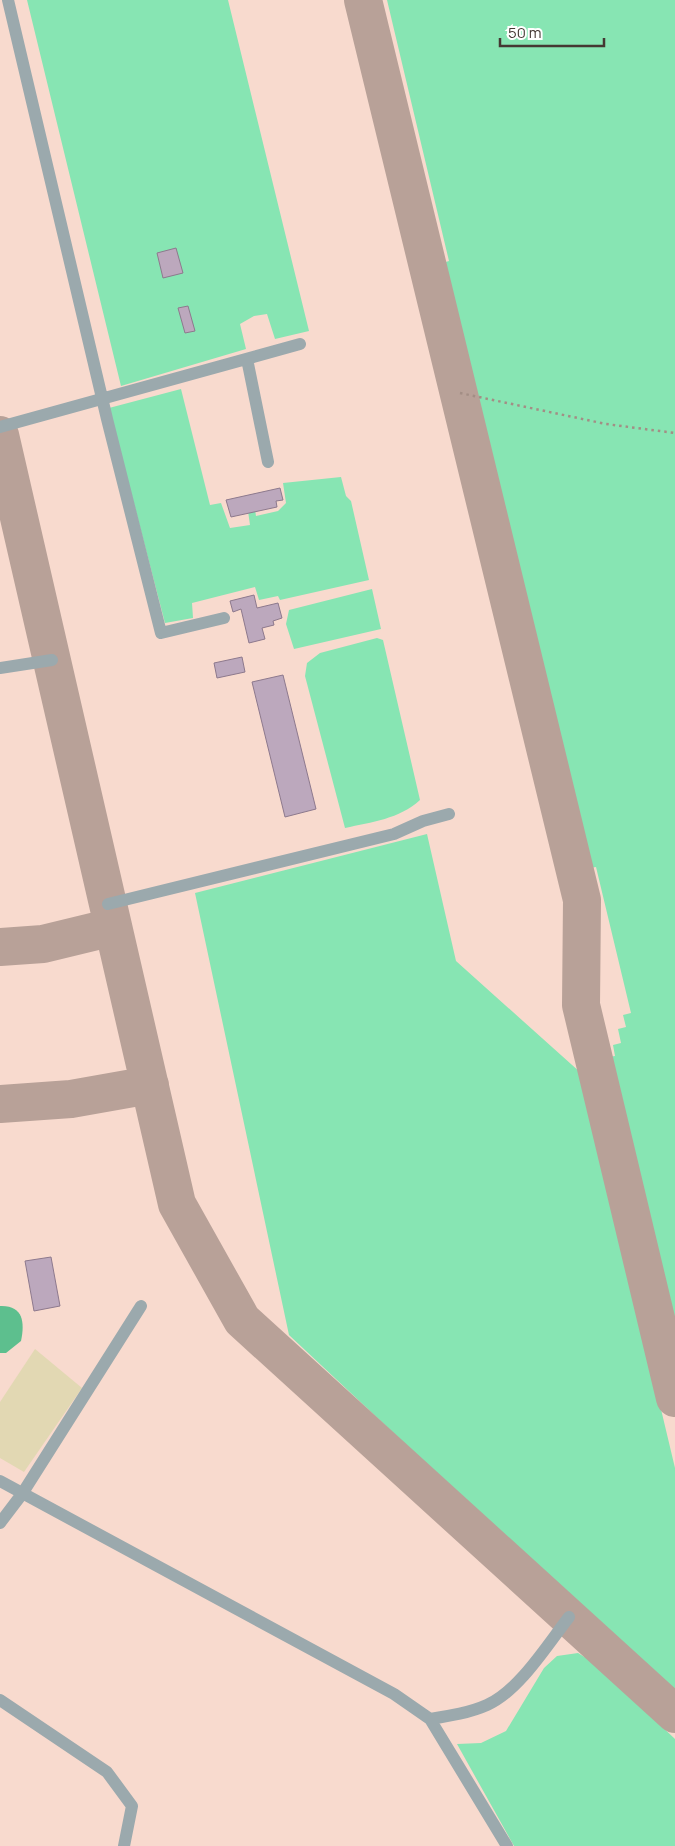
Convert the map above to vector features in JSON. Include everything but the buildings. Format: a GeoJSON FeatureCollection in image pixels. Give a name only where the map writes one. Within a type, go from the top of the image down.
{"type":"FeatureCollection","features":[{"type":"Feature","properties":{"kind":"lane"},"geometry":{"type":"LineString","coordinates":[[8,0],[102,400],[161,633],[224,618]]}},
{"type":"Feature","properties":{"kind":"lane"},"geometry":{"type":"LineString","coordinates":[[0,427],[300,344]]}},
{"type":"Feature","properties":{"kind":"lane"},"geometry":{"type":"LineString","coordinates":[[247,359],[268,462]]}},
{"type":"Feature","properties":{"kind":"lane"},"geometry":{"type":"LineString","coordinates":[[0,668],[52,660]]}},
{"type":"Feature","properties":{"kind":"lane"},"geometry":{"type":"LineString","coordinates":[[108,904],[394,834],[423,821],[449,814]]}},
{"type":"Feature","properties":{"kind":"lane"},"geometry":{"type":"LineString","coordinates":[[0,1523],[22,1494],[141,1306]]}},
{"type":"Feature","properties":{"kind":"lane"},"geometry":{"type":"LineString","coordinates":[[0,1482],[394,1694],[430,1719],[506,1846]]}},
{"type":"Feature","properties":{"kind":"lane"},"geometry":{"type":"LineString","coordinates":[[430,1719],[459,1714],[489,1704],[514,1686],[569,1617]]}},
{"type":"Feature","properties":{"kind":"lane"},"geometry":{"type":"LineString","coordinates":[[0,1700],[107,1772],[132,1806],[124,1846]]}},
{"type":"Feature","properties":{"kind":"path"},"geometry":{"type":"LineString","coordinates":[[460,393],[606,424],[675,433]]}},
{"type":"Feature","properties":{"kind":"green space"},"geometry":{"type":"Polygon","coordinates":[[[27,0],[228,0],[309,331],[275,339],[267,314],[254,316],[240,324],[246,349],[121,386],[27,0]]]}},
{"type":"Feature","properties":{"kind":"green space"},"geometry":{"type":"Polygon","coordinates":[[[387,0],[675,0],[675,1335],[608,1057],[615,1056],[613,1045],[621,1043],[618,1029],[626,1027],[623,1015],[631,1013],[596,867],[584,869],[439,264],[449,261],[387,0]]]}},
{"type":"Feature","properties":{"kind":"green space"},"geometry":{"type":"Polygon","coordinates":[[[181,389],[210,505],[221,503],[230,528],[250,525],[246,497],[253,497],[256,516],[278,511],[286,503],[283,483],[341,477],[346,496],[351,501],[369,580],[280,600],[278,596],[259,600],[255,587],[192,603],[193,618],[165,623],[109,408],[181,389]]]}},
{"type":"Feature","properties":{"kind":"green space"},"geometry":{"type":"Polygon","coordinates":[[[372,589],[381,629],[294,649],[286,624],[289,610],[372,589]]]}},
{"type":"Feature","properties":{"kind":"green space"},"geometry":{"type":"Polygon","coordinates":[[[377,638],[383,640],[420,800],[394,816],[345,828],[305,676],[307,663],[320,653],[377,638]]]}},
{"type":"Feature","properties":{"kind":"green space"},"geometry":{"type":"Polygon","coordinates":[[[427,834],[456,961],[581,1073],[675,1468],[675,1697],[289,1335],[195,893],[427,834]]]}},
{"type":"Feature","properties":{"kind":"green space"},"geometry":{"type":"Polygon","coordinates":[[[0,1306],[14,1308],[21,1316],[23,1327],[21,1341],[6,1353],[0,1353],[0,1306]]]}},
{"type":"Feature","properties":{"kind":"green space"},"geometry":{"type":"Polygon","coordinates":[[[578,1653],[596,1664],[675,1739],[675,1846],[514,1846],[457,1744],[481,1743],[506,1731],[544,1668],[557,1656],[578,1653]]]}},
{"type":"Feature","properties":{"kind":"sand"},"geometry":{"type":"Polygon","coordinates":[[[35,1349],[82,1388],[24,1472],[0,1458],[0,1402],[35,1349]]]}},
{"type":"Feature","properties":{"kind":"taxiway"},"geometry":{"type":"LineString","coordinates":[[363,0],[582,900],[581,1005],[675,1398]]}},
{"type":"Feature","properties":{"kind":"taxiway"},"geometry":{"type":"LineString","coordinates":[[0,435],[177,1204],[242,1320],[675,1714]]}},
{"type":"Feature","properties":{"kind":"taxiway"},"geometry":{"type":"LineString","coordinates":[[0,947],[43,944],[113,927]]}},
{"type":"Feature","properties":{"kind":"taxiway"},"geometry":{"type":"LineString","coordinates":[[0,1104],[71,1099],[150,1085]]}}]}
